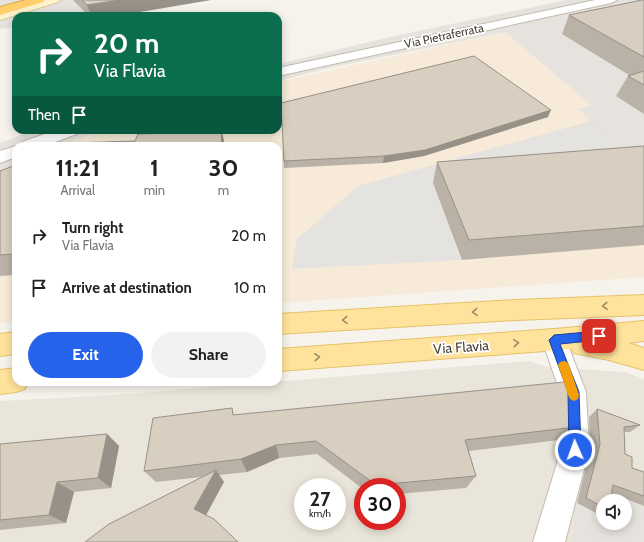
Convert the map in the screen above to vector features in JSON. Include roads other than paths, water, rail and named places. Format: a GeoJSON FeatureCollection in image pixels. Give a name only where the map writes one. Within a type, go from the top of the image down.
{"type":"FeatureCollection","features":[{"type":"Feature","properties":{"kind":"highway"},"geometry":{"type":"LineString","coordinates":[[0,4],[14,0]]}},
{"type":"Feature","properties":{"kind":"highway"},"geometry":{"type":"LineString","coordinates":[[0,11],[39,0]]}},
{"type":"Feature","properties":{"kind":"main road"},"geometry":{"type":"LineString","coordinates":[[14,12],[54,0]]}},
{"type":"Feature","properties":{"kind":"main road"},"geometry":{"type":"LineString","coordinates":[[0,16],[12,12]]}},
{"type":"Feature","properties":{"kind":"main road"},"geometry":{"type":"LineString","coordinates":[[282,324],[508,310],[644,305]]}},
{"type":"Feature","properties":{"kind":"main road","name":"Via Flavia"},"geometry":{"type":"LineString","coordinates":[[282,360],[554,340],[644,331]]}},
{"type":"Feature","properties":{"kind":"main road"},"geometry":{"type":"LineString","coordinates":[[554,340],[609,349],[644,359]]}},
{"type":"Feature","properties":{"kind":"main road"},"geometry":{"type":"LineString","coordinates":[[0,345],[12,344]]}},
{"type":"Feature","properties":{"kind":"main road"},"geometry":{"type":"LineString","coordinates":[[0,382],[12,380]]}},
{"type":"Feature","properties":{"kind":"street","name":"Via Pietraferrata"},"geometry":{"type":"LineString","coordinates":[[282,71],[611,0]]}},
{"type":"Feature","properties":{"kind":"street"},"geometry":{"type":"LineString","coordinates":[[39,142],[60,134]]}},
{"type":"Feature","properties":{"kind":"street"},"geometry":{"type":"LineString","coordinates":[[0,158],[12,153]]}},
{"type":"Feature","properties":{"kind":"street"},"geometry":{"type":"LineString","coordinates":[[549,542],[575,450],[574,392],[554,340]]}}]}
